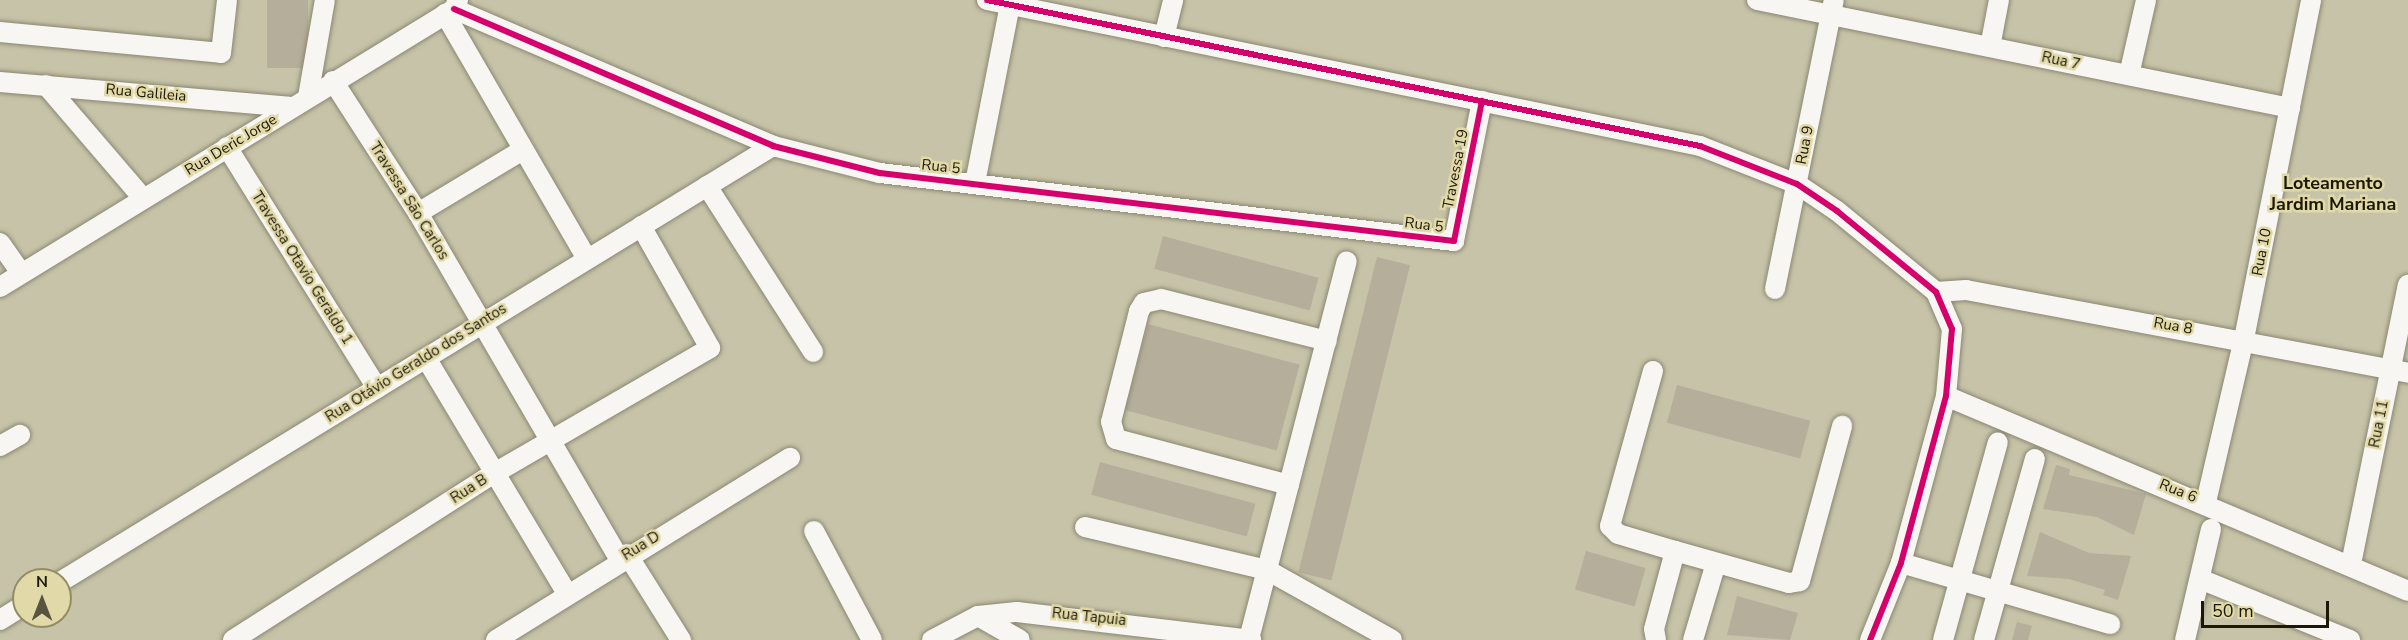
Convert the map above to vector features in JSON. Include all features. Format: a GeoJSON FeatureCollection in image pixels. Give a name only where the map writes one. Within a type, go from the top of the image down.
{"type":"FeatureCollection","features":[{"type":"Feature","properties":{"kind":"street"},"geometry":{"type":"LineString","coordinates":[[0,32],[221,53],[227,0]]}},
{"type":"Feature","properties":{"kind":"street"},"geometry":{"type":"LineString","coordinates":[[300,102],[325,0]]}},
{"type":"Feature","properties":{"kind":"street"},"geometry":{"type":"LineString","coordinates":[[987,0],[1700,146],[1797,184],[1936,292],[1952,329],[1946,396],[1901,563],[1870,640]]}},
{"type":"Feature","properties":{"kind":"street"},"geometry":{"type":"LineString","coordinates":[[1164,37],[1173,0]]}},
{"type":"Feature","properties":{"kind":"street","name":"Rua 7"},"geometry":{"type":"LineString","coordinates":[[1757,0],[1833,8],[1990,47],[2290,108]]}},
{"type":"Feature","properties":{"kind":"street"},"geometry":{"type":"LineString","coordinates":[[1990,47],[1999,0]]}},
{"type":"Feature","properties":{"kind":"street"},"geometry":{"type":"LineString","coordinates":[[2129,75],[2146,0]]}},
{"type":"Feature","properties":{"kind":"street","name":"Rua 10"},"geometry":{"type":"LineString","coordinates":[[2206,502],[2244,339],[2312,0]]}},
{"type":"Feature","properties":{"kind":"street"},"geometry":{"type":"LineString","coordinates":[[975,183],[1010,5]]}},
{"type":"Feature","properties":{"kind":"street"},"geometry":{"type":"LineString","coordinates":[[452,8],[523,150],[586,257]]}},
{"type":"Feature","properties":{"kind":"street","name":"Rua Deric Jorge"},"geometry":{"type":"LineString","coordinates":[[0,286],[452,8]]}},
{"type":"Feature","properties":{"kind":"street","name":"Rua 5"},"geometry":{"type":"LineString","coordinates":[[452,8],[773,146],[880,172],[1454,241]]}},
{"type":"Feature","properties":{"kind":"street","name":"Rua 9"},"geometry":{"type":"LineString","coordinates":[[1775,289],[1833,8]]}},
{"type":"Feature","properties":{"kind":"street","name":"Travessa São Carlos"},"geometry":{"type":"LineString","coordinates":[[333,81],[418,213],[623,557],[681,640]]}},
{"type":"Feature","properties":{"kind":"street","name":"Rua Galileia"},"geometry":{"type":"LineString","coordinates":[[0,82],[300,102]]}},
{"type":"Feature","properties":{"kind":"street"},"geometry":{"type":"LineString","coordinates":[[46,85],[143,198]]}},
{"type":"Feature","properties":{"kind":"street","name":"Travessa 19"},"geometry":{"type":"LineString","coordinates":[[1454,241],[1482,101]]}},
{"type":"Feature","properties":{"kind":"street","name":"Rua Otávio Geraldo dos Santos"},"geometry":{"type":"LineString","coordinates":[[72,575],[426,358],[586,257],[773,146]]}},
{"type":"Feature","properties":{"kind":"street","name":"Travessa Otavio Geraldo 1"},"geometry":{"type":"LineString","coordinates":[[227,147],[377,388]]}},
{"type":"Feature","properties":{"kind":"street"},"geometry":{"type":"LineString","coordinates":[[418,213],[523,150]]}},
{"type":"Feature","properties":{"kind":"street"},"geometry":{"type":"LineString","coordinates":[[707,186],[813,352]]}},
{"type":"Feature","properties":{"kind":"street","name":"Rua B"},"geometry":{"type":"LineString","coordinates":[[233,640],[493,474],[711,348],[641,226]]}},
{"type":"Feature","properties":{"kind":"street"},"geometry":{"type":"LineString","coordinates":[[0,243],[21,273]]}},
{"type":"Feature","properties":{"kind":"street"},"geometry":{"type":"LineString","coordinates":[[1250,637],[1347,261]]}},
{"type":"Feature","properties":{"kind":"street","name":"Rua 11"},"geometry":{"type":"LineString","coordinates":[[2351,564],[2399,371],[2408,285]]}},
{"type":"Feature","properties":{"kind":"street","name":"Rua 8"},"geometry":{"type":"LineString","coordinates":[[1936,292],[1966,290],[2244,339],[2399,371]]}},
{"type":"Feature","properties":{"kind":"street"},"geometry":{"type":"LineString","coordinates":[[1289,485],[1116,439],[1111,422],[1139,311],[1144,303],[1161,298],[1327,341]]}},
{"type":"Feature","properties":{"kind":"street"},"geometry":{"type":"LineString","coordinates":[[426,358],[493,474],[567,594]]}},
{"type":"Feature","properties":{"kind":"street"},"geometry":{"type":"LineString","coordinates":[[1653,371],[1610,526],[1618,534],[1716,563],[1789,583],[1800,581],[1842,426]]}},
{"type":"Feature","properties":{"kind":"street","name":"Rua 6"},"geometry":{"type":"LineString","coordinates":[[1946,396],[2206,502],[2408,591]]}},
{"type":"Feature","properties":{"kind":"street"},"geometry":{"type":"LineString","coordinates":[[0,446],[20,435]]}},
{"type":"Feature","properties":{"kind":"street"},"geometry":{"type":"LineString","coordinates":[[1943,640],[1998,442]]}},
{"type":"Feature","properties":{"kind":"street","name":"Rua D"},"geometry":{"type":"LineString","coordinates":[[496,640],[523,633],[567,594],[623,557],[790,458]]}},
{"type":"Feature","properties":{"kind":"street"},"geometry":{"type":"LineString","coordinates":[[1984,640],[2035,459]]}},
{"type":"Feature","properties":{"kind":"street"},"geometry":{"type":"LineString","coordinates":[[1085,527],[1267,570],[1392,640]]}},
{"type":"Feature","properties":{"kind":"street"},"geometry":{"type":"LineString","coordinates":[[2185,640],[2211,529]]}},
{"type":"Feature","properties":{"kind":"street"},"geometry":{"type":"LineString","coordinates":[[814,531],[872,640]]}},
{"type":"Feature","properties":{"kind":"street"},"geometry":{"type":"LineString","coordinates":[[1656,640],[1654,629],[1675,551]]}},
{"type":"Feature","properties":{"kind":"street"},"geometry":{"type":"LineString","coordinates":[[1693,640],[1716,563]]}},
{"type":"Feature","properties":{"kind":"street"},"geometry":{"type":"LineString","coordinates":[[1901,563],[2110,624]]}},
{"type":"Feature","properties":{"kind":"street"},"geometry":{"type":"LineString","coordinates":[[2200,579],[2308,631],[2349,640]]}},
{"type":"Feature","properties":{"kind":"street","name":"Rua Tapuia"},"geometry":{"type":"LineString","coordinates":[[932,640],[978,616],[1042,612],[1250,637]]}},
{"type":"Feature","properties":{"kind":"street"},"geometry":{"type":"LineString","coordinates":[[978,616],[1020,640]]}},
{"type":"Feature","properties":{"kind":"building"},"geometry":{"type":"Polygon","coordinates":[[[267,0],[308,0],[308,68],[267,68],[267,0]]]}},
{"type":"Feature","properties":{"kind":"building"},"geometry":{"type":"Polygon","coordinates":[[[1163,236],[1319,278],[1310,311],[1154,269],[1163,236]]]}},
{"type":"Feature","properties":{"kind":"building"},"geometry":{"type":"Polygon","coordinates":[[[1377,257],[1410,265],[1331,581],[1298,572],[1377,257]]]}},
{"type":"Feature","properties":{"kind":"building"},"geometry":{"type":"Polygon","coordinates":[[[1148,324],[1300,365],[1277,451],[1125,410],[1148,324]]]}},
{"type":"Feature","properties":{"kind":"building"},"geometry":{"type":"Polygon","coordinates":[[[1677,385],[1810,421],[1800,458],[1667,423],[1677,385]]]}},
{"type":"Feature","properties":{"kind":"building"},"geometry":{"type":"Polygon","coordinates":[[[1100,462],[1256,504],[1247,537],[1091,495],[1100,462]]]}},
{"type":"Feature","properties":{"kind":"building"},"geometry":{"type":"Polygon","coordinates":[[[2056,465],[2070,469],[2069,475],[2146,494],[2134,535],[2097,517],[2043,509],[2056,465]]]}},
{"type":"Feature","properties":{"kind":"building"},"geometry":{"type":"Polygon","coordinates":[[[2040,532],[2089,553],[2131,556],[2118,600],[2103,595],[2105,590],[2069,579],[2027,576],[2040,532]]]}},
{"type":"Feature","properties":{"kind":"building"},"geometry":{"type":"Polygon","coordinates":[[[1586,551],[1646,568],[1635,607],[1575,589],[1586,551]]]}},
{"type":"Feature","properties":{"kind":"building"},"geometry":{"type":"Polygon","coordinates":[[[1737,596],[1798,613],[1790,640],[1727,635],[1737,596]]]}},
{"type":"Feature","properties":{"kind":"building"},"geometry":{"type":"Polygon","coordinates":[[[2017,622],[2032,626],[2028,640],[2012,640],[2017,622]]]}},
{"type":"Feature","properties":{"kind":"cycle path"},"geometry":{"type":"LineString","coordinates":[[987,0],[1700,146],[1797,184],[1837,211],[1936,292],[1952,329],[1946,396],[1901,563],[1870,640]]}},
{"type":"Feature","properties":{"kind":"cycle path"},"geometry":{"type":"LineString","coordinates":[[454,9],[773,146],[880,173],[1454,241],[1482,101]]}},
{"type":"Feature","properties":{"kind":"district","name":"Loteamento Jardim Mariana"},"geometry":{"type":"Point","coordinates":[2333,194]}}]}
